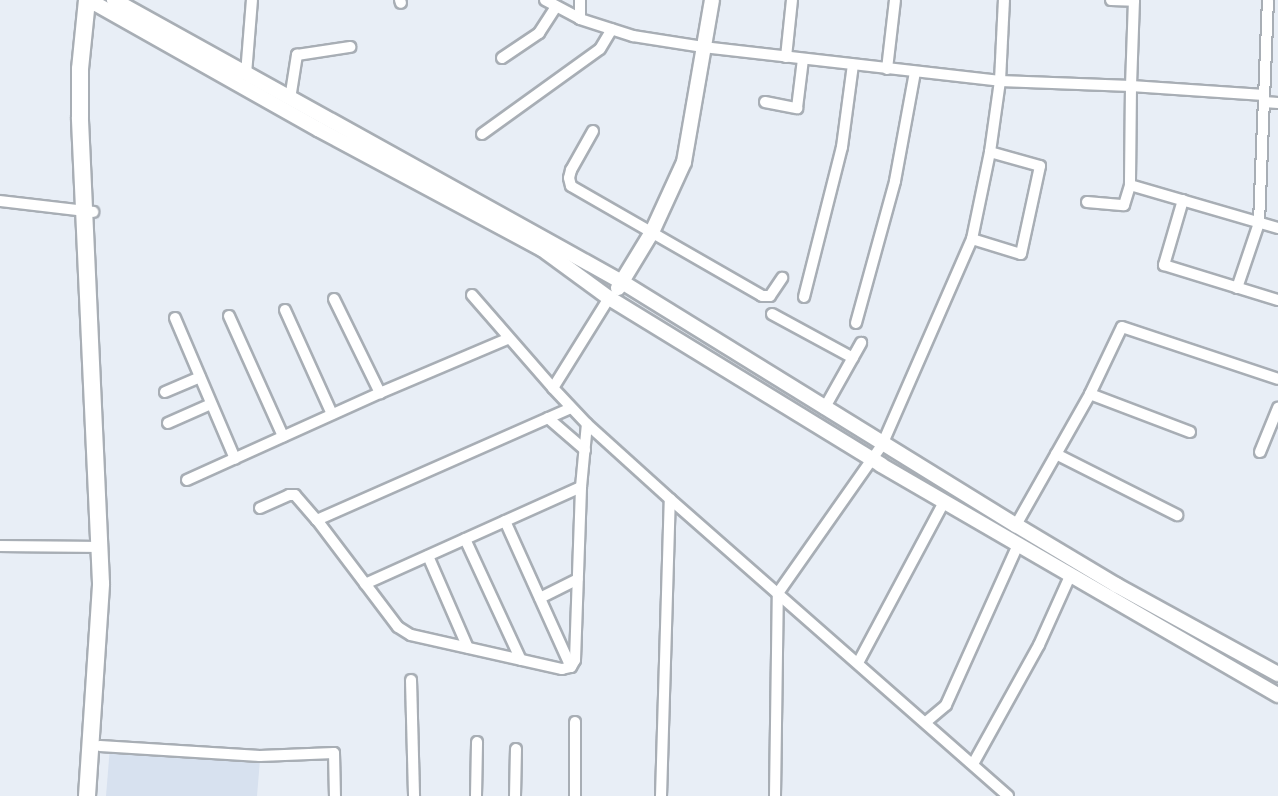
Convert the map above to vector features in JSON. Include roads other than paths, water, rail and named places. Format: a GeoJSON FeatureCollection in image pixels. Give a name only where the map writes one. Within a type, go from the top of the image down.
{"type":"FeatureCollection","features":[{"type":"Feature","properties":{"kind":"main road"},"geometry":{"type":"LineString","coordinates":[[87,796],[101,583],[88,212],[92,2]]}},
{"type":"Feature","properties":{"kind":"main road"},"geometry":{"type":"LineString","coordinates":[[88,212],[110,583],[95,796]]}},
{"type":"Feature","properties":{"kind":"street"},"geometry":{"type":"LineString","coordinates":[[114,0],[622,282],[882,445],[1116,585],[1278,674]]}},
{"type":"Feature","properties":{"kind":"street"},"geometry":{"type":"LineString","coordinates":[[246,74],[252,0]]}},
{"type":"Feature","properties":{"kind":"street"},"geometry":{"type":"LineString","coordinates":[[545,0],[555,8],[580,19],[633,36],[703,47],[1000,81],[1131,86],[1264,99],[1278,103]]}},
{"type":"Feature","properties":{"kind":"street"},"geometry":{"type":"LineString","coordinates":[[580,0],[580,19]]}},
{"type":"Feature","properties":{"kind":"street"},"geometry":{"type":"LineString","coordinates":[[553,388],[652,232],[684,162],[712,0]]}},
{"type":"Feature","properties":{"kind":"street"},"geometry":{"type":"LineString","coordinates":[[786,57],[792,0]]}},
{"type":"Feature","properties":{"kind":"street"},"geometry":{"type":"LineString","coordinates":[[888,69],[896,0]]}},
{"type":"Feature","properties":{"kind":"street"},"geometry":{"type":"LineString","coordinates":[[775,796],[778,593],[882,445],[972,239],[990,152],[1000,81],[1004,0]]}},
{"type":"Feature","properties":{"kind":"street"},"geometry":{"type":"LineString","coordinates":[[1087,202],[1124,206],[1130,185],[1134,1],[1111,0]]}},
{"type":"Feature","properties":{"kind":"street"},"geometry":{"type":"LineString","coordinates":[[1237,288],[1259,223],[1268,0]]}},
{"type":"Feature","properties":{"kind":"street"},"geometry":{"type":"LineString","coordinates":[[92,2],[318,129],[542,249],[609,298],[872,460],[1278,695]]}},
{"type":"Feature","properties":{"kind":"street"},"geometry":{"type":"LineString","coordinates":[[502,58],[539,33],[555,8]]}},
{"type":"Feature","properties":{"kind":"street"},"geometry":{"type":"LineString","coordinates":[[482,134],[600,49],[612,29]]}},
{"type":"Feature","properties":{"kind":"street"},"geometry":{"type":"LineString","coordinates":[[290,99],[297,55],[350,47]]}},
{"type":"Feature","properties":{"kind":"street"},"geometry":{"type":"LineString","coordinates":[[765,102],[797,108],[803,59]]}},
{"type":"Feature","properties":{"kind":"street"},"geometry":{"type":"LineString","coordinates":[[804,297],[842,147],[853,65]]}},
{"type":"Feature","properties":{"kind":"street"},"geometry":{"type":"LineString","coordinates":[[856,323],[895,181],[915,72]]}},
{"type":"Feature","properties":{"kind":"street"},"geometry":{"type":"LineString","coordinates":[[593,131],[568,178],[571,186],[762,296],[770,296],[782,278]]}},
{"type":"Feature","properties":{"kind":"street"},"geometry":{"type":"LineString","coordinates":[[972,239],[1021,254],[1040,166],[990,152]]}},
{"type":"Feature","properties":{"kind":"street"},"geometry":{"type":"LineString","coordinates":[[1130,185],[1278,228]]}},
{"type":"Feature","properties":{"kind":"street"},"geometry":{"type":"LineString","coordinates":[[1183,200],[1164,265],[1278,300]]}},
{"type":"Feature","properties":{"kind":"street"},"geometry":{"type":"LineString","coordinates":[[0,201],[88,212]]}},
{"type":"Feature","properties":{"kind":"street"},"geometry":{"type":"LineString","coordinates":[[472,295],[507,339],[587,424],[926,722],[973,764],[1002,794]]}},
{"type":"Feature","properties":{"kind":"street"},"geometry":{"type":"LineString","coordinates":[[334,299],[380,393]]}},
{"type":"Feature","properties":{"kind":"street"},"geometry":{"type":"LineString","coordinates":[[285,310],[332,414]]}},
{"type":"Feature","properties":{"kind":"street"},"geometry":{"type":"LineString","coordinates":[[772,314],[853,358]]}},
{"type":"Feature","properties":{"kind":"street"},"geometry":{"type":"LineString","coordinates":[[229,316],[283,436]]}},
{"type":"Feature","properties":{"kind":"street"},"geometry":{"type":"LineString","coordinates":[[175,318],[235,459]]}},
{"type":"Feature","properties":{"kind":"street"},"geometry":{"type":"LineString","coordinates":[[1016,525],[1090,394],[1122,327],[1278,379]]}},
{"type":"Feature","properties":{"kind":"street"},"geometry":{"type":"LineString","coordinates":[[187,480],[332,414],[507,339]]}},
{"type":"Feature","properties":{"kind":"street"},"geometry":{"type":"LineString","coordinates":[[825,410],[861,343]]}},
{"type":"Feature","properties":{"kind":"street"},"geometry":{"type":"LineString","coordinates":[[165,392],[200,377]]}},
{"type":"Feature","properties":{"kind":"street"},"geometry":{"type":"LineString","coordinates":[[1090,394],[1190,432]]}},
{"type":"Feature","properties":{"kind":"street"},"geometry":{"type":"LineString","coordinates":[[168,423],[211,404]]}},
{"type":"Feature","properties":{"kind":"street"},"geometry":{"type":"LineString","coordinates":[[317,520],[571,408]]}},
{"type":"Feature","properties":{"kind":"street"},"geometry":{"type":"LineString","coordinates":[[1260,452],[1278,408]]}},
{"type":"Feature","properties":{"kind":"street"},"geometry":{"type":"LineString","coordinates":[[548,418],[585,450]]}},
{"type":"Feature","properties":{"kind":"street"},"geometry":{"type":"LineString","coordinates":[[260,508],[289,495],[295,495],[317,520],[398,627],[411,635],[562,669],[571,667],[575,660],[581,487],[587,424]]}},
{"type":"Feature","properties":{"kind":"street"},"geometry":{"type":"LineString","coordinates":[[1056,454],[1177,515]]}},
{"type":"Feature","properties":{"kind":"street"},"geometry":{"type":"LineString","coordinates":[[365,584],[581,487]]}},
{"type":"Feature","properties":{"kind":"street"},"geometry":{"type":"LineString","coordinates":[[661,796],[670,499]]}},
{"type":"Feature","properties":{"kind":"street"},"geometry":{"type":"LineString","coordinates":[[858,663],[944,502]]}},
{"type":"Feature","properties":{"kind":"street"},"geometry":{"type":"LineString","coordinates":[[505,521],[571,667]]}},
{"type":"Feature","properties":{"kind":"street"},"geometry":{"type":"LineString","coordinates":[[465,539],[521,660]]}},
{"type":"Feature","properties":{"kind":"street"},"geometry":{"type":"LineString","coordinates":[[926,722],[946,705],[1018,545]]}},
{"type":"Feature","properties":{"kind":"street"},"geometry":{"type":"LineString","coordinates":[[0,546],[98,547]]}},
{"type":"Feature","properties":{"kind":"street"},"geometry":{"type":"LineString","coordinates":[[428,555],[468,648]]}},
{"type":"Feature","properties":{"kind":"street"},"geometry":{"type":"LineString","coordinates":[[973,764],[1039,645],[1070,576]]}},
{"type":"Feature","properties":{"kind":"street"},"geometry":{"type":"LineString","coordinates":[[540,598],[578,579]]}},
{"type":"Feature","properties":{"kind":"street"},"geometry":{"type":"LineString","coordinates":[[411,680],[414,796]]}},
{"type":"Feature","properties":{"kind":"street"},"geometry":{"type":"LineString","coordinates":[[575,722],[575,796]]}},
{"type":"Feature","properties":{"kind":"street"},"geometry":{"type":"LineString","coordinates":[[476,796],[477,742]]}},
{"type":"Feature","properties":{"kind":"street"},"geometry":{"type":"LineString","coordinates":[[99,746],[260,756],[334,753],[335,796]]}},
{"type":"Feature","properties":{"kind":"street"},"geometry":{"type":"LineString","coordinates":[[515,796],[516,749]]}}]}
